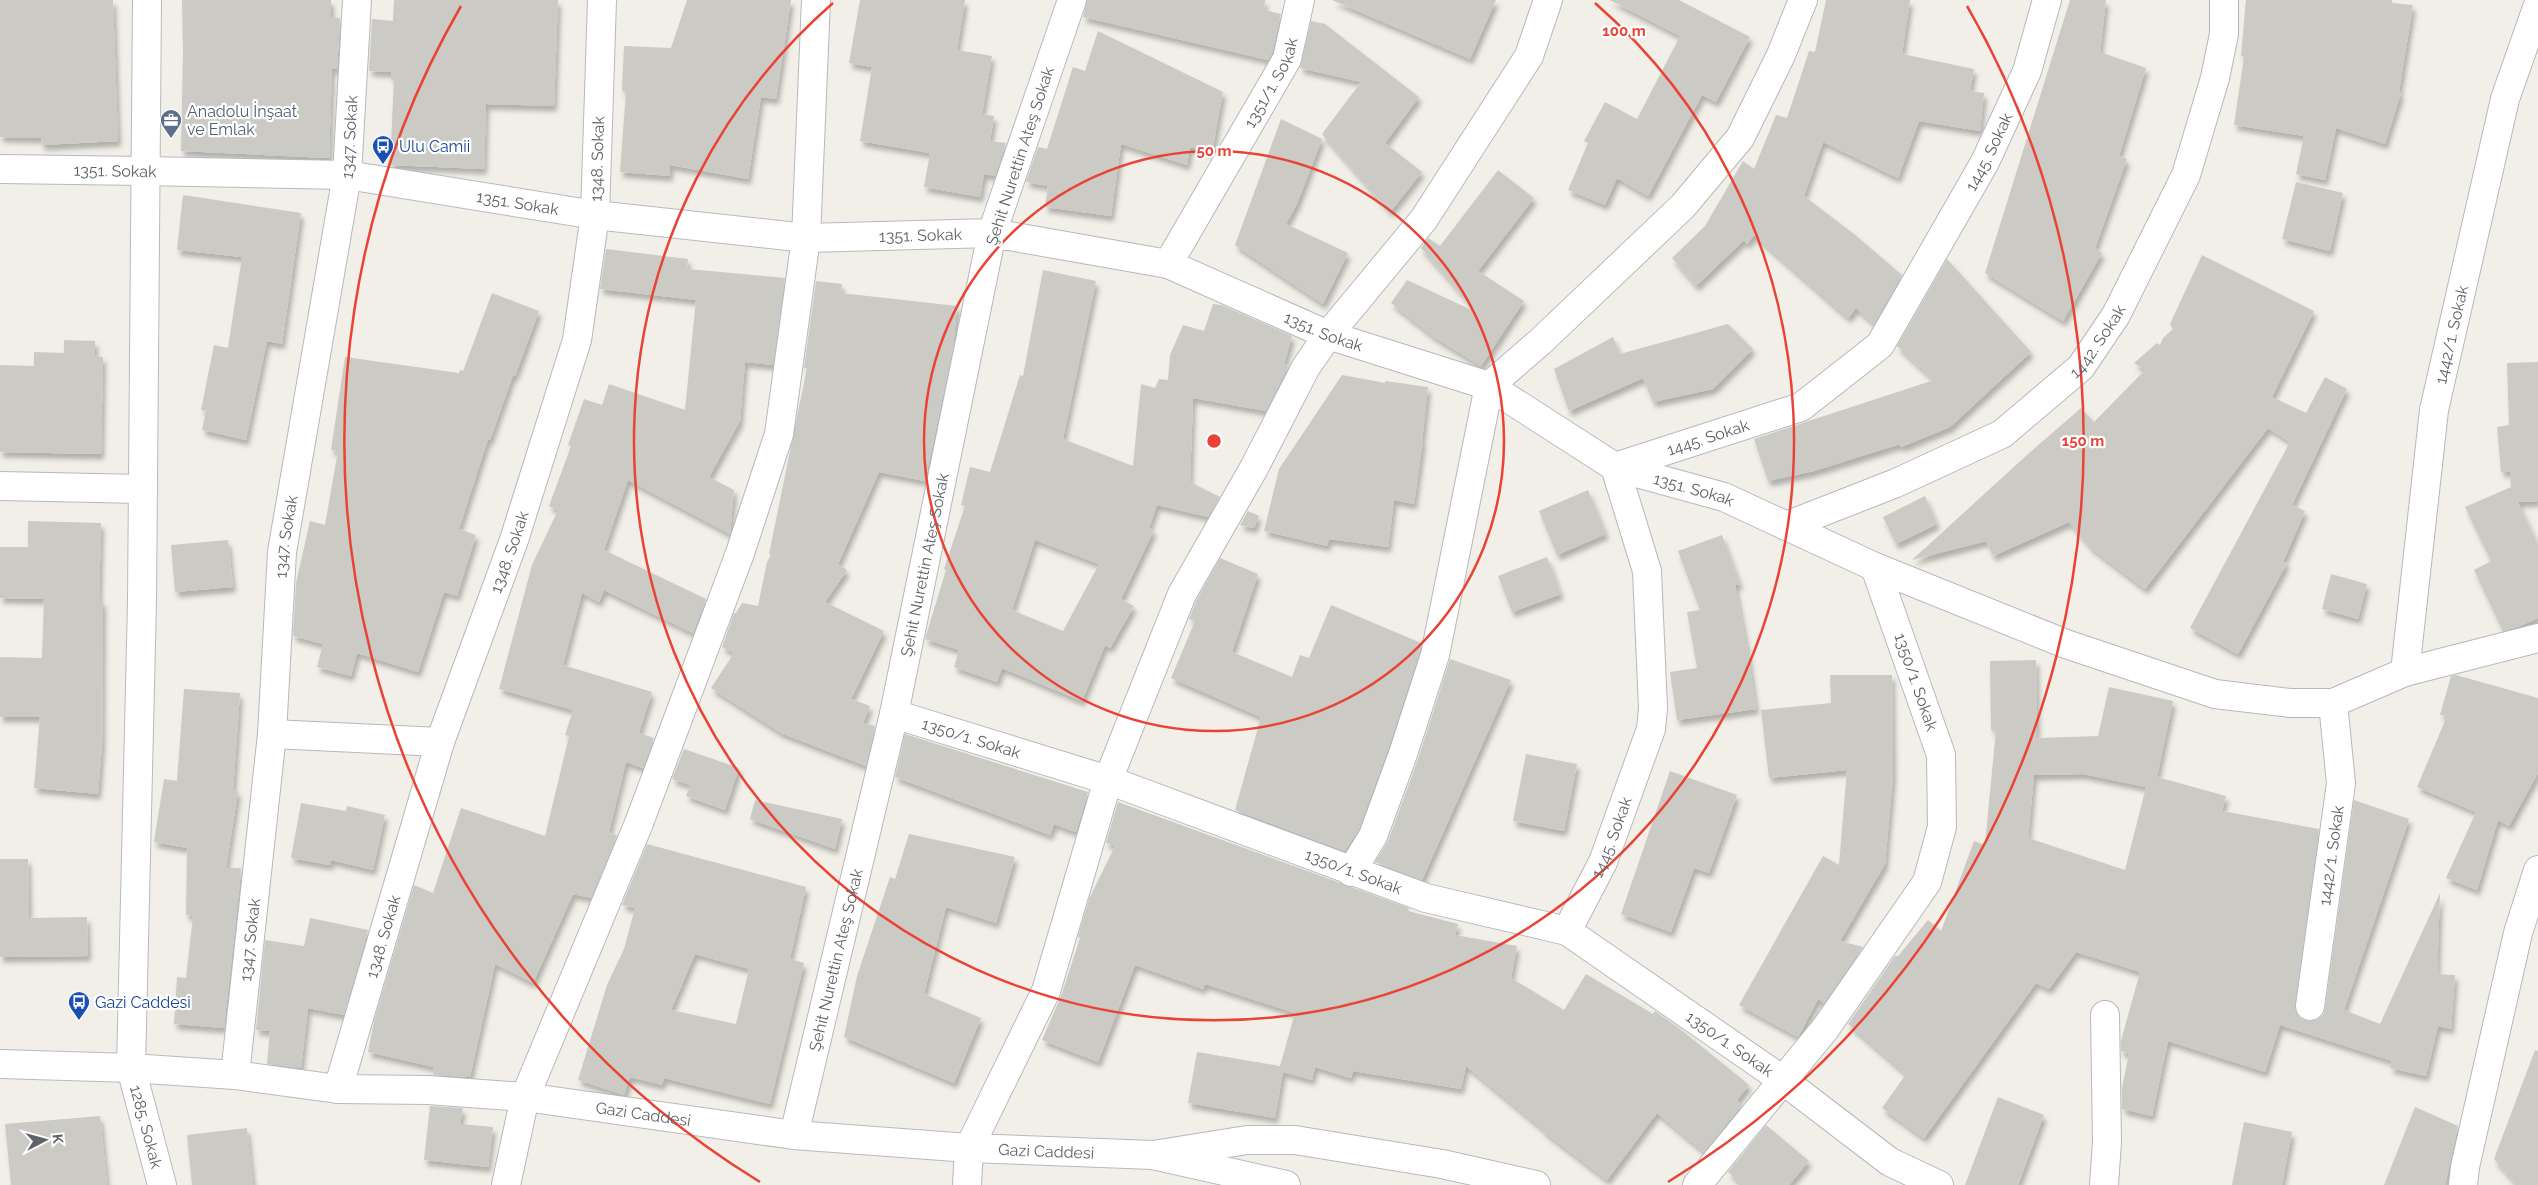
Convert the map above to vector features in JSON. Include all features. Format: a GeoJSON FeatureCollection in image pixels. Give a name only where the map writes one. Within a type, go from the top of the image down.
{"type":"FeatureCollection","features":[{"type":"Feature","properties":{"kind":"street","name":"1285. Sokak"},"geometry":{"type":"LineString","coordinates":[[147,0],[143,489],[131,1068],[162,1185]]}},
{"type":"Feature","properties":{"kind":"street","name":"1347. Sokak"},"geometry":{"type":"LineString","coordinates":[[235,1075],[272,734],[282,552],[347,175],[357,0]]}},
{"type":"Feature","properties":{"kind":"street","name":"1348. Sokak"},"geometry":{"type":"LineString","coordinates":[[338,1089],[440,742],[514,540],[577,340],[595,215],[602,0]]}},
{"type":"Feature","properties":{"kind":"street"},"geometry":{"type":"LineString","coordinates":[[506,1185],[525,1096],[639,823],[740,553],[779,434],[806,238],[816,0]]}},
{"type":"Feature","properties":{"kind":"street","name":"Şehit Nurettin Ateş Sokak"},"geometry":{"type":"LineString","coordinates":[[794,1135],[894,714],[992,233],[1072,0]]}},
{"type":"Feature","properties":{"kind":"street","name":"1351/1. Sokak"},"geometry":{"type":"LineString","coordinates":[[1168,264],[1287,59],[1300,0]]}},
{"type":"Feature","properties":{"kind":"street"},"geometry":{"type":"LineString","coordinates":[[968,1185],[969,1148],[1046,991],[1108,780],[1182,594],[1254,468],[1306,367],[1328,335],[1424,219],[1529,56],[1548,0]]}},
{"type":"Feature","properties":{"kind":"street"},"geometry":{"type":"LineString","coordinates":[[1351,872],[1373,836],[1403,754],[1435,655],[1489,386],[1540,342],[1683,206],[1740,138],[1781,55],[1803,0]]}},
{"type":"Feature","properties":{"kind":"street","name":"1445. Sokak"},"geometry":{"type":"LineString","coordinates":[[1566,931],[1603,862],[1651,730],[1653,708],[1647,571],[1615,467],[1802,407],[1880,345],[1985,162],[2027,71],[2047,0]]}},
{"type":"Feature","properties":{"kind":"street","name":"1442. Sokak"},"geometry":{"type":"LineString","coordinates":[[1786,526],[1896,483],[2002,434],[2082,367],[2116,315],[2186,175],[2215,78],[2224,34],[2224,0]]}},
{"type":"Feature","properties":{"kind":"street","name":"1442/1. Sokak"},"geometry":{"type":"LineString","coordinates":[[2405,672],[2434,410],[2505,99],[2538,5]]}},
{"type":"Feature","properties":{"kind":"street","name":"1351. Sokak"},"geometry":{"type":"LineString","coordinates":[[0,169],[347,175],[595,215],[806,238],[992,233],[1168,264],[1328,335],[1489,386],[1615,467],[1724,497],[1875,567],[2066,644],[2215,694],[2290,704],[2333,703]]}},
{"type":"Feature","properties":{"kind":"street"},"geometry":{"type":"LineString","coordinates":[[0,486],[143,489]]}},
{"type":"Feature","properties":{"kind":"street","name":"1350/1. Sokak"},"geometry":{"type":"LineString","coordinates":[[1697,1185],[1825,1029],[1927,882],[1942,827],[1941,755],[1875,567]]}},
{"type":"Feature","properties":{"kind":"street"},"geometry":{"type":"LineString","coordinates":[[2333,703],[2405,672],[2538,638]]}},
{"type":"Feature","properties":{"kind":"street","name":"1442/1. Sokak"},"geometry":{"type":"LineString","coordinates":[[2310,1006],[2341,783],[2333,703]]}},
{"type":"Feature","properties":{"kind":"street","name":"1350/1. Sokak"},"geometry":{"type":"LineString","coordinates":[[894,714],[1108,780],[1351,872],[1426,898],[1566,931],[1784,1081],[1890,1162],[1939,1185]]}},
{"type":"Feature","properties":{"kind":"street"},"geometry":{"type":"LineString","coordinates":[[272,734],[440,742]]}},
{"type":"Feature","properties":{"kind":"street"},"geometry":{"type":"LineString","coordinates":[[2463,1185],[2465,1167],[2518,932],[2538,870]]}},
{"type":"Feature","properties":{"kind":"street"},"geometry":{"type":"LineString","coordinates":[[2104,1185],[2106,1142],[2105,1015]]}},
{"type":"Feature","properties":{"kind":"street","name":"Gazi Caddesi"},"geometry":{"type":"LineString","coordinates":[[0,1064],[131,1068],[235,1075],[338,1089],[428,1090],[525,1096],[794,1135],[969,1148],[1153,1155],[1286,1185]]}},
{"type":"Feature","properties":{"kind":"street"},"geometry":{"type":"LineString","coordinates":[[1153,1155],[1247,1140],[1295,1140],[1442,1164],[1536,1185]]}},
{"type":"Feature","properties":{"kind":"building"},"geometry":{"type":"Polygon","coordinates":[[[0,0],[113,0],[118,141],[42,145],[41,138],[0,137],[0,0]]]}},
{"type":"Feature","properties":{"kind":"building"},"geometry":{"type":"Polygon","coordinates":[[[182,0],[331,0],[331,17],[340,18],[337,69],[332,68],[329,158],[181,151],[182,0]]]}},
{"type":"Feature","properties":{"kind":"building"},"geometry":{"type":"Polygon","coordinates":[[[394,0],[558,0],[554,106],[486,104],[484,169],[390,165],[394,79],[391,79],[391,72],[369,71],[372,19],[393,21],[394,0]]]}},
{"type":"Feature","properties":{"kind":"building"},"geometry":{"type":"Polygon","coordinates":[[[687,0],[791,0],[776,99],[761,97],[748,179],[670,165],[670,176],[620,172],[626,92],[622,91],[624,46],[671,48],[687,0]]]}},
{"type":"Feature","properties":{"kind":"building"},"geometry":{"type":"Polygon","coordinates":[[[860,0],[965,0],[957,50],[992,56],[982,114],[994,116],[990,141],[1006,143],[995,176],[984,174],[980,197],[924,187],[930,153],[860,141],[872,67],[849,63],[860,0]]]}},
{"type":"Feature","properties":{"kind":"building"},"geometry":{"type":"Polygon","coordinates":[[[1087,0],[1265,0],[1264,10],[1281,14],[1272,53],[1268,60],[1083,17],[1087,0]]]}},
{"type":"Feature","properties":{"kind":"building"},"geometry":{"type":"Polygon","coordinates":[[[1332,0],[1496,0],[1470,59],[1332,0]]]}},
{"type":"Feature","properties":{"kind":"building"},"geometry":{"type":"Polygon","coordinates":[[[1610,0],[1679,0],[1750,37],[1716,102],[1702,95],[1648,196],[1617,178],[1605,205],[1568,190],[1588,143],[1584,141],[1605,102],[1637,119],[1680,36],[1610,0]]]}},
{"type":"Feature","properties":{"kind":"building"},"geometry":{"type":"Polygon","coordinates":[[[1826,0],[1910,0],[1902,54],[1974,69],[1970,91],[1984,93],[1980,131],[1919,121],[1898,178],[1823,142],[1804,196],[1854,234],[1902,275],[1874,324],[1856,308],[1848,318],[1754,235],[1747,244],[1744,240],[1696,286],[1672,258],[1705,226],[1743,161],[1754,169],[1776,115],[1787,118],[1809,51],[1815,52],[1826,0]]]}},
{"type":"Feature","properties":{"kind":"building"},"geometry":{"type":"Polygon","coordinates":[[[2070,0],[2106,0],[2100,52],[2146,68],[2119,156],[2127,159],[2095,248],[2102,253],[2063,321],[1985,273],[2070,0]]]}},
{"type":"Feature","properties":{"kind":"building"},"geometry":{"type":"Polygon","coordinates":[[[2246,0],[2392,0],[2392,3],[2413,5],[2399,92],[2401,93],[2385,144],[2336,128],[2325,180],[2296,174],[2304,136],[2234,125],[2244,57],[2241,56],[2246,0]]]}},
{"type":"Feature","properties":{"kind":"building"},"geometry":{"type":"Polygon","coordinates":[[[1311,21],[1325,24],[1419,97],[1385,143],[1422,172],[1390,212],[1322,134],[1361,82],[1300,68],[1311,21]]]}},
{"type":"Feature","properties":{"kind":"building"},"geometry":{"type":"Polygon","coordinates":[[[1098,31],[1223,92],[1212,152],[1190,147],[1187,165],[1121,144],[1111,216],[1045,207],[1048,186],[1026,182],[1038,147],[1047,149],[1073,67],[1085,71],[1098,31]]]}},
{"type":"Feature","properties":{"kind":"building"},"geometry":{"type":"Polygon","coordinates":[[[1281,119],[1322,139],[1297,204],[1286,224],[1348,253],[1323,304],[1235,245],[1281,119]]]}},
{"type":"Feature","properties":{"kind":"building"},"geometry":{"type":"Polygon","coordinates":[[[1498,170],[1534,198],[1478,271],[1524,301],[1481,366],[1434,337],[1391,303],[1407,280],[1478,313],[1421,248],[1428,238],[1440,246],[1498,170]]]}},
{"type":"Feature","properties":{"kind":"building"},"geometry":{"type":"Polygon","coordinates":[[[2296,182],[2343,193],[2330,251],[2282,239],[2296,182]]]}},
{"type":"Feature","properties":{"kind":"building"},"geometry":{"type":"Polygon","coordinates":[[[183,195],[301,213],[282,344],[267,341],[246,440],[202,430],[206,411],[201,410],[214,345],[228,348],[242,257],[177,250],[183,195]]]}},
{"type":"Feature","properties":{"kind":"building"},"geometry":{"type":"Polygon","coordinates":[[[606,249],[688,259],[687,269],[785,278],[773,365],[745,362],[740,421],[709,477],[734,490],[730,534],[628,480],[604,550],[706,599],[693,633],[604,590],[599,602],[582,593],[563,665],[652,692],[639,733],[654,738],[643,768],[626,762],[609,832],[617,836],[591,898],[573,894],[533,983],[495,964],[470,1077],[433,1075],[434,1067],[368,1052],[374,1021],[414,885],[433,893],[461,808],[545,836],[569,736],[565,735],[573,710],[499,689],[532,565],[558,510],[549,506],[571,446],[568,445],[584,399],[602,405],[609,384],[685,410],[696,300],[600,289],[606,249]]]}},
{"type":"Feature","properties":{"kind":"building"},"geometry":{"type":"Polygon","coordinates":[[[2202,255],[2314,311],[2272,397],[2306,413],[2325,377],[2347,389],[2292,505],[2305,511],[2283,562],[2287,563],[2238,654],[2190,628],[2290,442],[2268,428],[2145,589],[2091,548],[2069,522],[1993,556],[1986,541],[1912,560],[2081,408],[2094,422],[2145,370],[2134,363],[2157,343],[2160,345],[2163,338],[2173,329],[2170,324],[2202,255]]]}},
{"type":"Feature","properties":{"kind":"building"},"geometry":{"type":"Polygon","coordinates":[[[1947,259],[2031,352],[1950,427],[1901,447],[1900,444],[1814,471],[1768,481],[1754,439],[1934,380],[1897,346],[1947,259]]]}},
{"type":"Feature","properties":{"kind":"building"},"geometry":{"type":"Polygon","coordinates":[[[1043,270],[1096,281],[1063,439],[1133,466],[1141,384],[1155,388],[1159,379],[1168,380],[1170,355],[1183,325],[1204,331],[1213,304],[1222,305],[1292,336],[1284,364],[1289,365],[1266,411],[1193,398],[1190,482],[1220,497],[1208,517],[1157,505],[1149,528],[1154,530],[1121,599],[1134,606],[1110,648],[1105,645],[1082,701],[1002,668],[997,682],[954,667],[959,650],[925,639],[946,570],[944,569],[965,506],[961,505],[970,467],[990,472],[1020,375],[1023,376],[1043,270]],[[1035,540],[1012,610],[1063,631],[1099,564],[1035,540]]]}},
{"type":"Feature","properties":{"kind":"building"},"geometry":{"type":"Polygon","coordinates":[[[816,281],[842,284],[841,293],[957,306],[953,348],[925,481],[879,472],[838,564],[847,570],[825,602],[884,631],[851,699],[870,706],[863,723],[875,726],[866,766],[781,733],[711,688],[734,653],[722,647],[734,613],[736,613],[742,603],[758,606],[767,562],[771,555],[769,554],[807,368],[804,368],[816,281]]]}},
{"type":"Feature","properties":{"kind":"building"},"geometry":{"type":"Polygon","coordinates":[[[492,293],[539,311],[515,376],[513,375],[490,440],[488,439],[459,529],[476,535],[457,596],[444,592],[418,672],[357,653],[351,676],[317,667],[323,644],[293,636],[296,583],[310,521],[325,525],[338,451],[331,450],[345,357],[459,373],[460,370],[463,371],[492,293]]]}},
{"type":"Feature","properties":{"kind":"building"},"geometry":{"type":"Polygon","coordinates":[[[1728,324],[1753,349],[1713,389],[1653,402],[1643,378],[1569,411],[1554,369],[1613,337],[1620,354],[1728,324]]]}},
{"type":"Feature","properties":{"kind":"building"},"geometry":{"type":"Polygon","coordinates":[[[64,340],[95,341],[95,356],[103,357],[101,454],[0,452],[0,365],[34,366],[34,352],[64,353],[64,340]]]}},
{"type":"Feature","properties":{"kind":"building"},"geometry":{"type":"Polygon","coordinates":[[[2538,362],[2538,501],[2518,502],[2538,545],[2538,618],[2503,631],[2474,570],[2491,561],[2465,507],[2511,487],[2510,471],[2501,472],[2497,427],[2509,425],[2507,363],[2538,362]]]}},
{"type":"Feature","properties":{"kind":"building"},"geometry":{"type":"Polygon","coordinates":[[[1342,375],[1385,383],[1385,381],[1428,387],[1414,504],[1394,500],[1388,547],[1329,539],[1327,546],[1264,531],[1279,469],[1342,375]]]}},
{"type":"Feature","properties":{"kind":"building"},"geometry":{"type":"Polygon","coordinates":[[[1588,490],[1606,534],[1557,555],[1539,511],[1588,490]]]}},
{"type":"Feature","properties":{"kind":"building"},"geometry":{"type":"Polygon","coordinates":[[[1925,496],[1937,524],[1896,544],[1883,517],[1925,496]]]}},
{"type":"Feature","properties":{"kind":"building"},"geometry":{"type":"Polygon","coordinates":[[[1248,511],[1259,516],[1254,528],[1240,525],[1248,511]]]}},
{"type":"Feature","properties":{"kind":"building"},"geometry":{"type":"Polygon","coordinates":[[[28,521],[101,523],[99,601],[103,601],[102,745],[98,794],[34,788],[40,717],[0,717],[0,657],[42,658],[44,599],[0,598],[0,547],[28,547],[28,521]]]}},
{"type":"Feature","properties":{"kind":"building"},"geometry":{"type":"Polygon","coordinates":[[[1722,535],[1740,584],[1735,585],[1756,709],[1677,720],[1670,672],[1697,668],[1687,612],[1700,610],[1678,551],[1722,535]]]}},
{"type":"Feature","properties":{"kind":"building"},"geometry":{"type":"Polygon","coordinates":[[[228,540],[233,587],[175,592],[171,545],[228,540]]]}},
{"type":"Feature","properties":{"kind":"building"},"geometry":{"type":"Polygon","coordinates":[[[1547,557],[1561,594],[1512,612],[1498,576],[1547,557]]]}},
{"type":"Feature","properties":{"kind":"building"},"geometry":{"type":"Polygon","coordinates":[[[1220,558],[1258,574],[1232,652],[1292,677],[1300,655],[1309,658],[1331,605],[1421,643],[1418,647],[1420,651],[1388,749],[1359,829],[1345,851],[1235,810],[1261,717],[1171,678],[1195,621],[1189,619],[1196,601],[1220,558]]]}},
{"type":"Feature","properties":{"kind":"building"},"geometry":{"type":"Polygon","coordinates":[[[2331,574],[2367,584],[2358,619],[2322,609],[2331,574]]]}},
{"type":"Feature","properties":{"kind":"building"},"geometry":{"type":"Polygon","coordinates":[[[1450,659],[1511,680],[1422,880],[1375,862],[1388,841],[1418,759],[1450,659]]]}},
{"type":"Feature","properties":{"kind":"building"},"geometry":{"type":"Polygon","coordinates":[[[2036,660],[2037,738],[2098,736],[2109,687],[2173,701],[2157,777],[2226,796],[2222,811],[2319,829],[2295,1004],[2296,1012],[2301,1019],[2308,1021],[2316,1020],[2323,1015],[2325,1008],[2354,800],[2409,819],[2344,1010],[2380,1024],[2440,893],[2437,974],[2455,975],[2451,1029],[2438,1026],[2426,1076],[2390,1068],[2392,1061],[2280,1025],[2265,1072],[2168,1041],[2152,1116],[2122,1109],[2122,1088],[2129,1054],[2121,1051],[2121,1041],[2140,972],[2076,952],[2049,989],[2036,983],[1924,1138],[1882,1108],[1906,1074],[1848,1024],[1895,956],[1898,956],[1928,920],[1941,931],[1974,841],[1985,845],[1996,730],[1991,730],[1990,661],[2036,660]],[[2083,774],[2034,775],[2028,838],[2125,870],[2146,787],[2083,774]]]}},
{"type":"Feature","properties":{"kind":"building"},"geometry":{"type":"Polygon","coordinates":[[[1830,675],[1892,675],[1893,776],[1885,864],[1840,941],[1863,947],[1824,1003],[1818,999],[1798,1037],[1739,1005],[1823,856],[1839,865],[1847,770],[1769,778],[1761,710],[1831,703],[1830,675]]]}},
{"type":"Feature","properties":{"kind":"building"},"geometry":{"type":"Polygon","coordinates":[[[2456,675],[2538,698],[2538,773],[2509,826],[2498,820],[2477,890],[2446,878],[2476,812],[2417,787],[2447,716],[2440,715],[2451,676],[2456,675]]]}},
{"type":"Feature","properties":{"kind":"building"},"geometry":{"type":"Polygon","coordinates":[[[184,689],[240,693],[233,790],[238,791],[226,868],[241,868],[224,1028],[174,1024],[177,977],[186,978],[193,916],[186,915],[187,848],[154,842],[164,779],[177,781],[184,689]]]}},
{"type":"Feature","properties":{"kind":"building"},"geometry":{"type":"Polygon","coordinates":[[[905,734],[1088,792],[1076,832],[1054,824],[1050,835],[895,777],[905,734]]]}},
{"type":"Feature","properties":{"kind":"building"},"geometry":{"type":"Polygon","coordinates":[[[684,749],[739,768],[725,810],[686,796],[690,785],[672,779],[684,749]]]}},
{"type":"Feature","properties":{"kind":"building"},"geometry":{"type":"Polygon","coordinates":[[[1526,754],[1577,764],[1564,831],[1513,821],[1526,754]]]}},
{"type":"Feature","properties":{"kind":"building"},"geometry":{"type":"Polygon","coordinates":[[[1670,771],[1737,795],[1709,873],[1694,868],[1671,932],[1621,914],[1670,771]]]}},
{"type":"Feature","properties":{"kind":"building"},"geometry":{"type":"Polygon","coordinates":[[[755,800],[842,819],[835,849],[750,819],[755,800]]]}},
{"type":"Feature","properties":{"kind":"building"},"geometry":{"type":"Polygon","coordinates":[[[1118,802],[1409,908],[1408,911],[1458,924],[1455,935],[1517,946],[1511,978],[1564,1010],[1586,974],[1653,1014],[1655,1011],[1749,1085],[1737,1100],[1742,1105],[1704,1152],[1657,1113],[1607,1180],[1543,1131],[1466,1066],[1461,1089],[1353,1071],[1351,1078],[1315,1067],[1312,1080],[1283,1072],[1275,1118],[1188,1103],[1197,1052],[1280,1066],[1295,1013],[1205,984],[1203,989],[1135,965],[1098,1062],[1042,1040],[1061,996],[1080,938],[1078,937],[1089,899],[1115,846],[1106,843],[1118,802]]]}},
{"type":"Feature","properties":{"kind":"building"},"geometry":{"type":"Polygon","coordinates":[[[301,803],[346,811],[347,806],[385,815],[373,870],[331,860],[330,865],[291,858],[301,803]]]}},
{"type":"Feature","properties":{"kind":"building"},"geometry":{"type":"Polygon","coordinates":[[[909,834],[1015,857],[996,923],[946,907],[924,994],[981,1018],[954,1083],[844,1037],[857,976],[890,877],[895,879],[909,834]]]}},
{"type":"Feature","properties":{"kind":"building"},"geometry":{"type":"Polygon","coordinates":[[[647,844],[806,887],[790,959],[804,963],[770,1104],[664,1078],[662,1085],[630,1077],[624,1095],[578,1080],[607,985],[624,949],[635,908],[622,905],[647,844]],[[695,954],[671,1010],[736,1024],[749,969],[695,954]]]}},
{"type":"Feature","properties":{"kind":"building"},"geometry":{"type":"Polygon","coordinates":[[[0,859],[28,859],[29,918],[87,917],[88,956],[0,957],[0,859]]]}},
{"type":"Feature","properties":{"kind":"building"},"geometry":{"type":"Polygon","coordinates":[[[310,918],[368,930],[344,1015],[308,1008],[301,1068],[267,1064],[270,1031],[256,1030],[265,940],[304,946],[310,918]]]}},
{"type":"Feature","properties":{"kind":"building"},"geometry":{"type":"Polygon","coordinates":[[[2535,1050],[2538,1051],[2538,1185],[2517,1185],[2494,1159],[2535,1050]]]}},
{"type":"Feature","properties":{"kind":"building"},"geometry":{"type":"Polygon","coordinates":[[[1998,1097],[2044,1115],[2018,1185],[1965,1185],[1998,1097]]]}},
{"type":"Feature","properties":{"kind":"building"},"geometry":{"type":"Polygon","coordinates":[[[430,1106],[463,1108],[460,1124],[493,1127],[488,1167],[424,1160],[430,1106]]]}},
{"type":"Feature","properties":{"kind":"building"},"geometry":{"type":"Polygon","coordinates":[[[2415,1107],[2458,1126],[2445,1185],[2384,1185],[2415,1107]]]}},
{"type":"Feature","properties":{"kind":"building"},"geometry":{"type":"Polygon","coordinates":[[[100,1116],[107,1185],[11,1185],[5,1124],[100,1116]]]}},
{"type":"Feature","properties":{"kind":"building"},"geometry":{"type":"Polygon","coordinates":[[[2244,1122],[2292,1132],[2282,1185],[2232,1185],[2244,1122]]]}},
{"type":"Feature","properties":{"kind":"building"},"geometry":{"type":"Polygon","coordinates":[[[1766,1125],[1809,1161],[1789,1185],[1743,1185],[1728,1172],[1766,1125]]]}},
{"type":"Feature","properties":{"kind":"building"},"geometry":{"type":"Polygon","coordinates":[[[247,1128],[253,1185],[192,1185],[187,1135],[247,1128]]]}},
{"type":"Feature","properties":{"kind":"place","name":"Anadolu İnşaat ve Emlak"},"geometry":{"type":"Point","coordinates":[171,139]}},
{"type":"Feature","properties":{"kind":"place","name":"Ulu Camii"},"geometry":{"type":"Point","coordinates":[383,165]}},
{"type":"Feature","properties":{"kind":"place","name":"Gazi Caddesi"},"geometry":{"type":"Point","coordinates":[79,1021]}}]}
